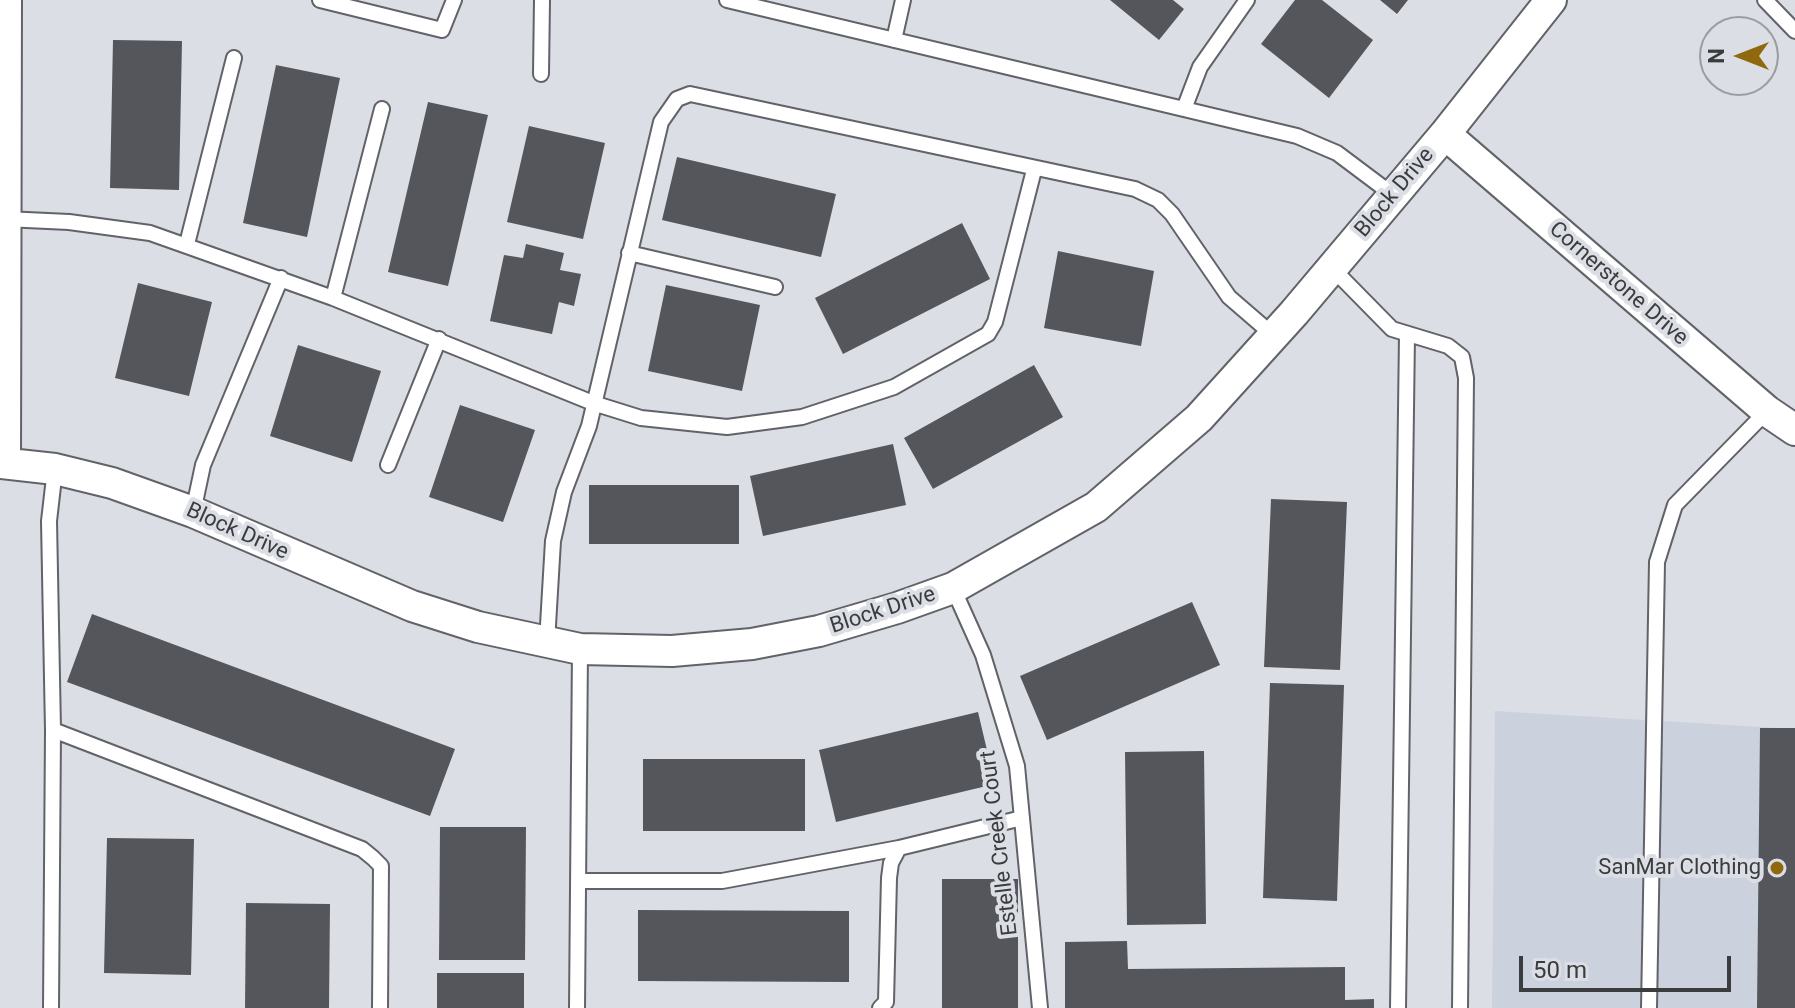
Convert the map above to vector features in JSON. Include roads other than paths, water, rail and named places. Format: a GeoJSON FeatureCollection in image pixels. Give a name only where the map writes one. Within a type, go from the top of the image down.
{"type":"FeatureCollection","features":[{"type":"Feature","properties":{"kind":"street"},"geometry":{"type":"LineString","coordinates":[[2,463],[6,0]]}},
{"type":"Feature","properties":{"kind":"street","name":"Block Drive"},"geometry":{"type":"LineString","coordinates":[[2,463],[55,469],[112,483],[193,512],[412,606],[580,649],[672,651],[752,644],[819,631],[953,588],[1096,507],[1199,418],[1445,134],[1551,0]]}},
{"type":"Feature","properties":{"kind":"street","name":"Cornerstone Drive"},"geometry":{"type":"LineString","coordinates":[[1445,134],[1767,411],[1795,430]]}},
{"type":"Feature","properties":{"kind":"lane"},"geometry":{"type":"LineString","coordinates":[[320,0],[442,30],[454,0]]}},
{"type":"Feature","properties":{"kind":"lane"},"geometry":{"type":"LineString","coordinates":[[541,74],[542,0]]}},
{"type":"Feature","properties":{"kind":"lane"},"geometry":{"type":"LineString","coordinates":[[727,0],[1297,136],[1337,153],[1393,195]]}},
{"type":"Feature","properties":{"kind":"lane"},"geometry":{"type":"LineString","coordinates":[[894,40],[903,0]]}},
{"type":"Feature","properties":{"kind":"lane"},"geometry":{"type":"LineString","coordinates":[[1184,109],[1200,67],[1247,0]]}},
{"type":"Feature","properties":{"kind":"lane"},"geometry":{"type":"LineString","coordinates":[[1765,0],[1795,31]]}},
{"type":"Feature","properties":{"kind":"lane"},"geometry":{"type":"LineString","coordinates":[[187,244],[234,58]]}},
{"type":"Feature","properties":{"kind":"lane"},"geometry":{"type":"LineString","coordinates":[[547,642],[553,541],[564,492],[589,426],[661,122],[677,99],[690,94],[1034,170],[1135,189],[1158,200],[1172,214],[1229,297],[1273,335]]}},
{"type":"Feature","properties":{"kind":"lane"},"geometry":{"type":"LineString","coordinates":[[333,298],[382,109]]}},
{"type":"Feature","properties":{"kind":"lane"},"geometry":{"type":"LineString","coordinates":[[5,219],[69,222],[150,233],[281,278],[593,403],[641,418],[727,427],[802,417],[894,387],[988,334],[995,322],[1034,170]]}},
{"type":"Feature","properties":{"kind":"lane"},"geometry":{"type":"LineString","coordinates":[[629,253],[775,287]]}},
{"type":"Feature","properties":{"kind":"lane"},"geometry":{"type":"LineString","coordinates":[[1332,268],[1392,329],[1448,346],[1462,357],[1466,378],[1460,1008]]}},
{"type":"Feature","properties":{"kind":"lane"},"geometry":{"type":"LineString","coordinates":[[193,512],[203,465],[281,278]]}},
{"type":"Feature","properties":{"kind":"lane"},"geometry":{"type":"LineString","coordinates":[[1398,1008],[1407,335]]}},
{"type":"Feature","properties":{"kind":"lane"},"geometry":{"type":"LineString","coordinates":[[388,465],[439,339]]}},
{"type":"Feature","properties":{"kind":"lane"},"geometry":{"type":"LineString","coordinates":[[1649,1008],[1657,562],[1675,505],[1767,411]]}},
{"type":"Feature","properties":{"kind":"lane"},"geometry":{"type":"LineString","coordinates":[[51,1008],[53,730],[49,521],[55,469]]}},
{"type":"Feature","properties":{"kind":"lane","name":"Estelle Creek Court"},"geometry":{"type":"LineString","coordinates":[[953,588],[983,655],[1017,766],[1040,1008]]}},
{"type":"Feature","properties":{"kind":"lane"},"geometry":{"type":"LineString","coordinates":[[577,1008],[580,649]]}},
{"type":"Feature","properties":{"kind":"lane"},"geometry":{"type":"LineString","coordinates":[[53,730],[362,849],[373,858],[381,866],[380,1008]]}},
{"type":"Feature","properties":{"kind":"lane"},"geometry":{"type":"LineString","coordinates":[[578,881],[722,881],[899,848],[1022,818]]}},
{"type":"Feature","properties":{"kind":"lane"},"geometry":{"type":"LineString","coordinates":[[880,1008],[886,1002],[889,878],[899,848]]}},
{"type":"Feature","properties":{"kind":"place","name":"SanMar Clothing"},"geometry":{"type":"Point","coordinates":[1777,868]}}]}
